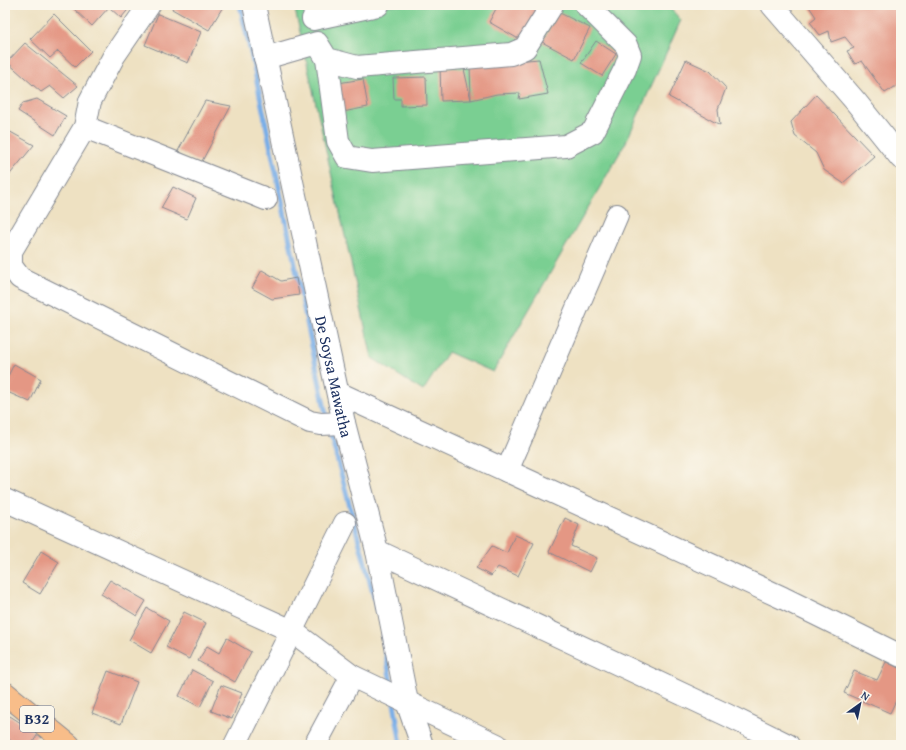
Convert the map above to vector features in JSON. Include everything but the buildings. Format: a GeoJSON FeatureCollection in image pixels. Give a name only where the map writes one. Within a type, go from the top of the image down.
{"type":"FeatureCollection","features":[{"type":"Feature","properties":{"kind":"main road","name":"B32"},"geometry":{"type":"LineString","coordinates":[[5,693],[69,745]]}},
{"type":"Feature","properties":{"kind":"street"},"geometry":{"type":"LineString","coordinates":[[149,5],[114,56],[90,101],[85,127],[11,251],[11,266],[20,278],[310,422],[332,423]]}},
{"type":"Feature","properties":{"kind":"street","name":"De Soysa Mawatha"},"geometry":{"type":"LineString","coordinates":[[254,5],[338,393],[332,423],[377,551],[396,697],[422,745]]}},
{"type":"Feature","properties":{"kind":"street"},"geometry":{"type":"LineString","coordinates":[[378,5],[311,12],[322,51],[338,141],[347,157],[372,161],[566,146],[593,132],[625,69],[630,55],[626,45],[586,5]]}},
{"type":"Feature","properties":{"kind":"street"},"geometry":{"type":"LineString","coordinates":[[265,58],[322,51],[357,67],[511,54],[525,48],[552,5]]}},
{"type":"Feature","properties":{"kind":"street"},"geometry":{"type":"LineString","coordinates":[[772,5],[856,102],[901,158]]}},
{"type":"Feature","properties":{"kind":"street"},"geometry":{"type":"LineString","coordinates":[[85,127],[266,199]]}},
{"type":"Feature","properties":{"kind":"street"},"geometry":{"type":"LineString","coordinates":[[507,470],[617,215]]}},
{"type":"Feature","properties":{"kind":"street"},"geometry":{"type":"LineString","coordinates":[[338,393],[783,598],[901,656]]}},
{"type":"Feature","properties":{"kind":"street"},"geometry":{"type":"LineString","coordinates":[[5,500],[292,631],[352,676],[497,745]]}},
{"type":"Feature","properties":{"kind":"street"},"geometry":{"type":"LineString","coordinates":[[235,745],[345,523]]}},
{"type":"Feature","properties":{"kind":"street"},"geometry":{"type":"LineString","coordinates":[[377,551],[788,745]]}},
{"type":"Feature","properties":{"kind":"street"},"geometry":{"type":"LineString","coordinates":[[315,745],[352,676]]}},
{"type":"Feature","properties":{"kind":"green space"},"geometry":{"type":"Polygon","coordinates":[[[294,5],[667,5],[681,20],[626,142],[493,372],[448,352],[423,391],[372,358],[294,5]]]}},
{"type":"Feature","properties":{"kind":"waterway"},"geometry":{"type":"LineString","coordinates":[[240,5],[327,419]]}},
{"type":"Feature","properties":{"kind":"waterway"},"geometry":{"type":"LineString","coordinates":[[329,428],[378,612]]}},
{"type":"Feature","properties":{"kind":"waterway"},"geometry":{"type":"LineString","coordinates":[[383,636],[392,689]]}},
{"type":"Feature","properties":{"kind":"waterway"},"geometry":{"type":"LineString","coordinates":[[394,703],[401,745]]}}]}
